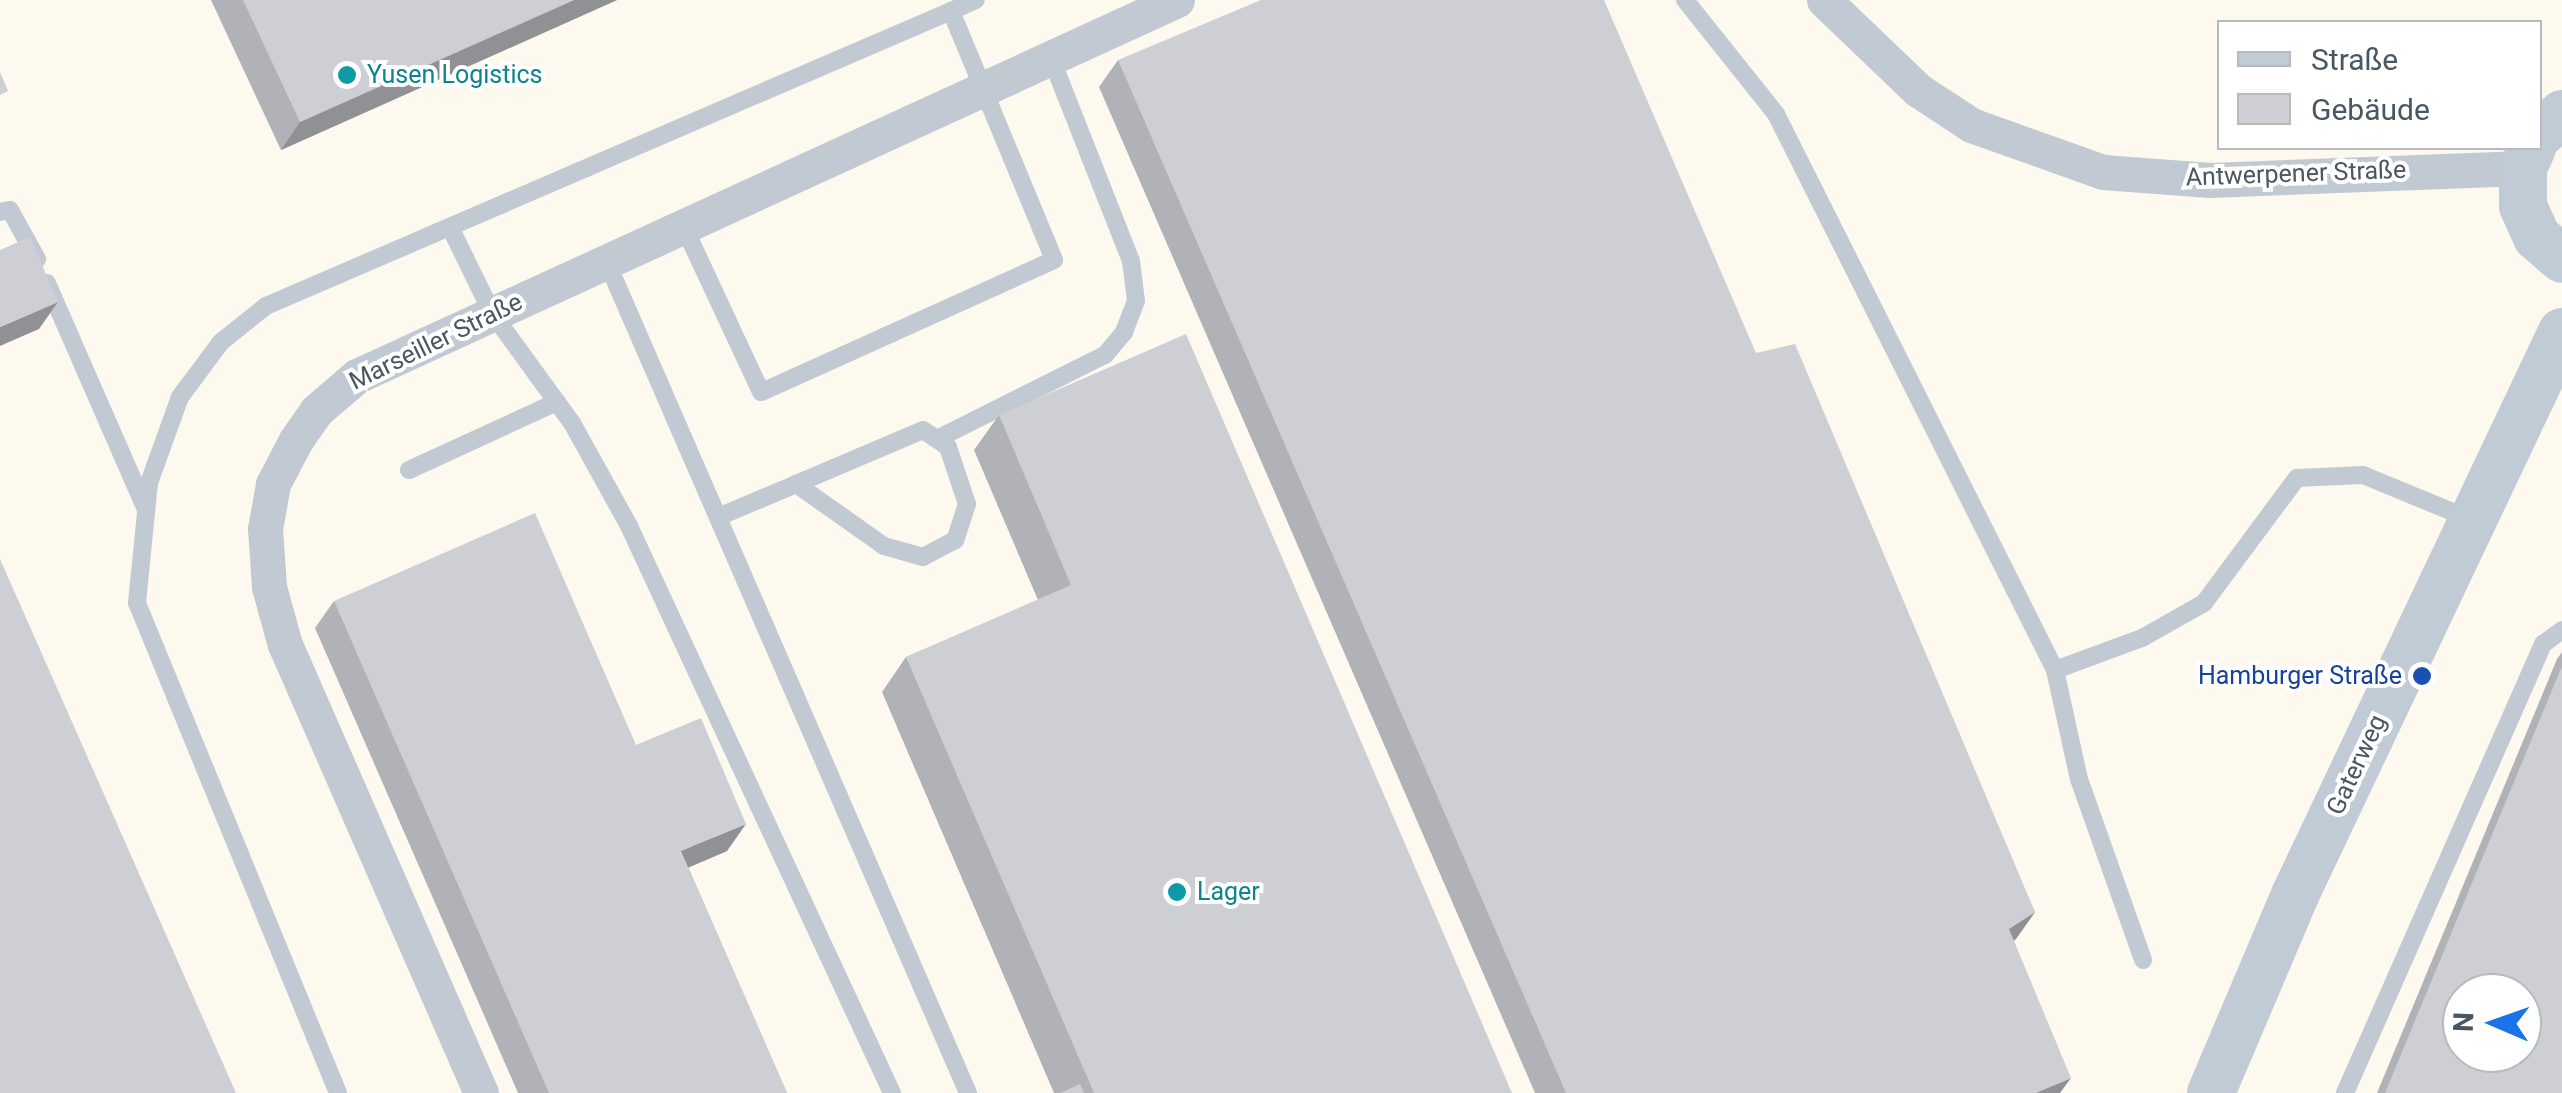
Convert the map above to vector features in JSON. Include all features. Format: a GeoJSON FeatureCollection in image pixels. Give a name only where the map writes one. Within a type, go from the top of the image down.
{"type":"FeatureCollection","features":[{"type":"Feature","properties":{"kind":"main road"},"geometry":{"type":"LineString","coordinates":[[2542,137],[2562,114]]}},
{"type":"Feature","properties":{"kind":"main road"},"geometry":{"type":"LineString","coordinates":[[2531,150],[2522,206],[2537,237],[2562,259]]}},
{"type":"Feature","properties":{"kind":"main road","name":"Gaterweg"},"geometry":{"type":"LineString","coordinates":[[2211,1093],[2295,895],[2562,332]]}},
{"type":"Feature","properties":{"kind":"street","name":"Marseiller Straße"},"geometry":{"type":"LineString","coordinates":[[481,1093],[285,646],[269,588],[266,529],[273,484],[316,410],[357,376],[606,260],[989,90],[1177,0]]}},
{"type":"Feature","properties":{"kind":"street","name":"Antwerpener Straße"},"geometry":{"type":"LineString","coordinates":[[1824,0],[1918,90],[1971,125],[2103,172],[2210,180],[2531,150]]}},
{"type":"Feature","properties":{"kind":"lane"},"geometry":{"type":"LineString","coordinates":[[338,1093],[137,604],[145,507],[180,397],[221,342],[266,306],[976,0]]}},
{"type":"Feature","properties":{"kind":"lane"},"geometry":{"type":"LineString","coordinates":[[1685,0],[1776,114],[2055,670],[2078,779],[2143,960]]}},
{"type":"Feature","properties":{"kind":"lane"},"geometry":{"type":"LineString","coordinates":[[683,226],[761,392],[1054,260],[989,90],[951,11]]}},
{"type":"Feature","properties":{"kind":"lane"},"geometry":{"type":"LineString","coordinates":[[938,439],[1105,355],[1124,332],[1136,300],[1131,261],[1052,60]]}},
{"type":"Feature","properties":{"kind":"lane"},"geometry":{"type":"LineString","coordinates":[[0,212],[10,210],[30,245],[145,507]]}},
{"type":"Feature","properties":{"kind":"lane"},"geometry":{"type":"LineString","coordinates":[[450,227],[492,313],[557,402],[629,526],[892,1093]]}},
{"type":"Feature","properties":{"kind":"lane"},"geometry":{"type":"LineString","coordinates":[[606,260],[968,1093]]}},
{"type":"Feature","properties":{"kind":"lane"},"geometry":{"type":"LineString","coordinates":[[408,470],[557,402]]}},
{"type":"Feature","properties":{"kind":"lane"},"geometry":{"type":"LineString","coordinates":[[718,517],[923,430],[948,447],[967,504],[956,540],[923,557],[884,546],[796,484]]}},
{"type":"Feature","properties":{"kind":"lane"},"geometry":{"type":"LineString","coordinates":[[2055,670],[2142,638],[2204,603],[2296,478],[2363,475],[2472,521]]}},
{"type":"Feature","properties":{"kind":"lane"},"geometry":{"type":"LineString","coordinates":[[2345,1093],[2536,660],[2562,630]]}},
{"type":"Feature","properties":{"kind":"shaded area"},"geometry":{"type":"Polygon","coordinates":[[[0,0],[2562,0],[2562,1093],[0,1093],[0,0]]]}},
{"type":"Feature","properties":{"kind":"building","name":"Yusen Logistics"},"geometry":{"type":"Polygon","coordinates":[[[243,0],[574,0],[300,122],[243,0]]]}},
{"type":"Feature","properties":{"kind":"building"},"geometry":{"type":"Polygon","coordinates":[[[1261,0],[1604,0],[1756,353],[1795,344],[2035,912],[2009,929],[2071,1078],[2036,1093],[1566,1093],[1118,60],[1261,0]]]}},
{"type":"Feature","properties":{"kind":"building"},"geometry":{"type":"Polygon","coordinates":[[[0,72],[8,91],[0,95],[0,72]]]}},
{"type":"Feature","properties":{"kind":"building"},"geometry":{"type":"Polygon","coordinates":[[[30,237],[58,302],[0,327],[0,250],[30,237]]]}},
{"type":"Feature","properties":{"kind":"building","name":"Lager"},"geometry":{"type":"Polygon","coordinates":[[[1186,334],[1512,1093],[1094,1093],[906,657],[1071,585],[999,415],[1186,334]]]}},
{"type":"Feature","properties":{"kind":"building"},"geometry":{"type":"Polygon","coordinates":[[[535,513],[636,745],[701,718],[746,824],[681,851],[787,1093],[549,1093],[334,601],[535,513]]]}},
{"type":"Feature","properties":{"kind":"building"},"geometry":{"type":"Polygon","coordinates":[[[0,559],[236,1093],[0,1093],[0,559]]]}},
{"type":"Feature","properties":{"kind":"building"},"geometry":{"type":"Polygon","coordinates":[[[2562,666],[2562,1093],[2385,1093],[2562,666]]]}},
{"type":"Feature","properties":{"kind":"building"},"geometry":{"type":"Polygon","coordinates":[[[1080,1084],[1084,1093],[1060,1093],[1080,1084]]]}},
{"type":"Feature","properties":{"kind":"place","name":"Yusen Logistics"},"geometry":{"type":"Point","coordinates":[347,75]}},
{"type":"Feature","properties":{"kind":"place","name":"Hamburger Straße"},"geometry":{"type":"Point","coordinates":[2422,676]}},
{"type":"Feature","properties":{"kind":"place","name":"Lager"},"geometry":{"type":"Point","coordinates":[1177,892]}}]}
